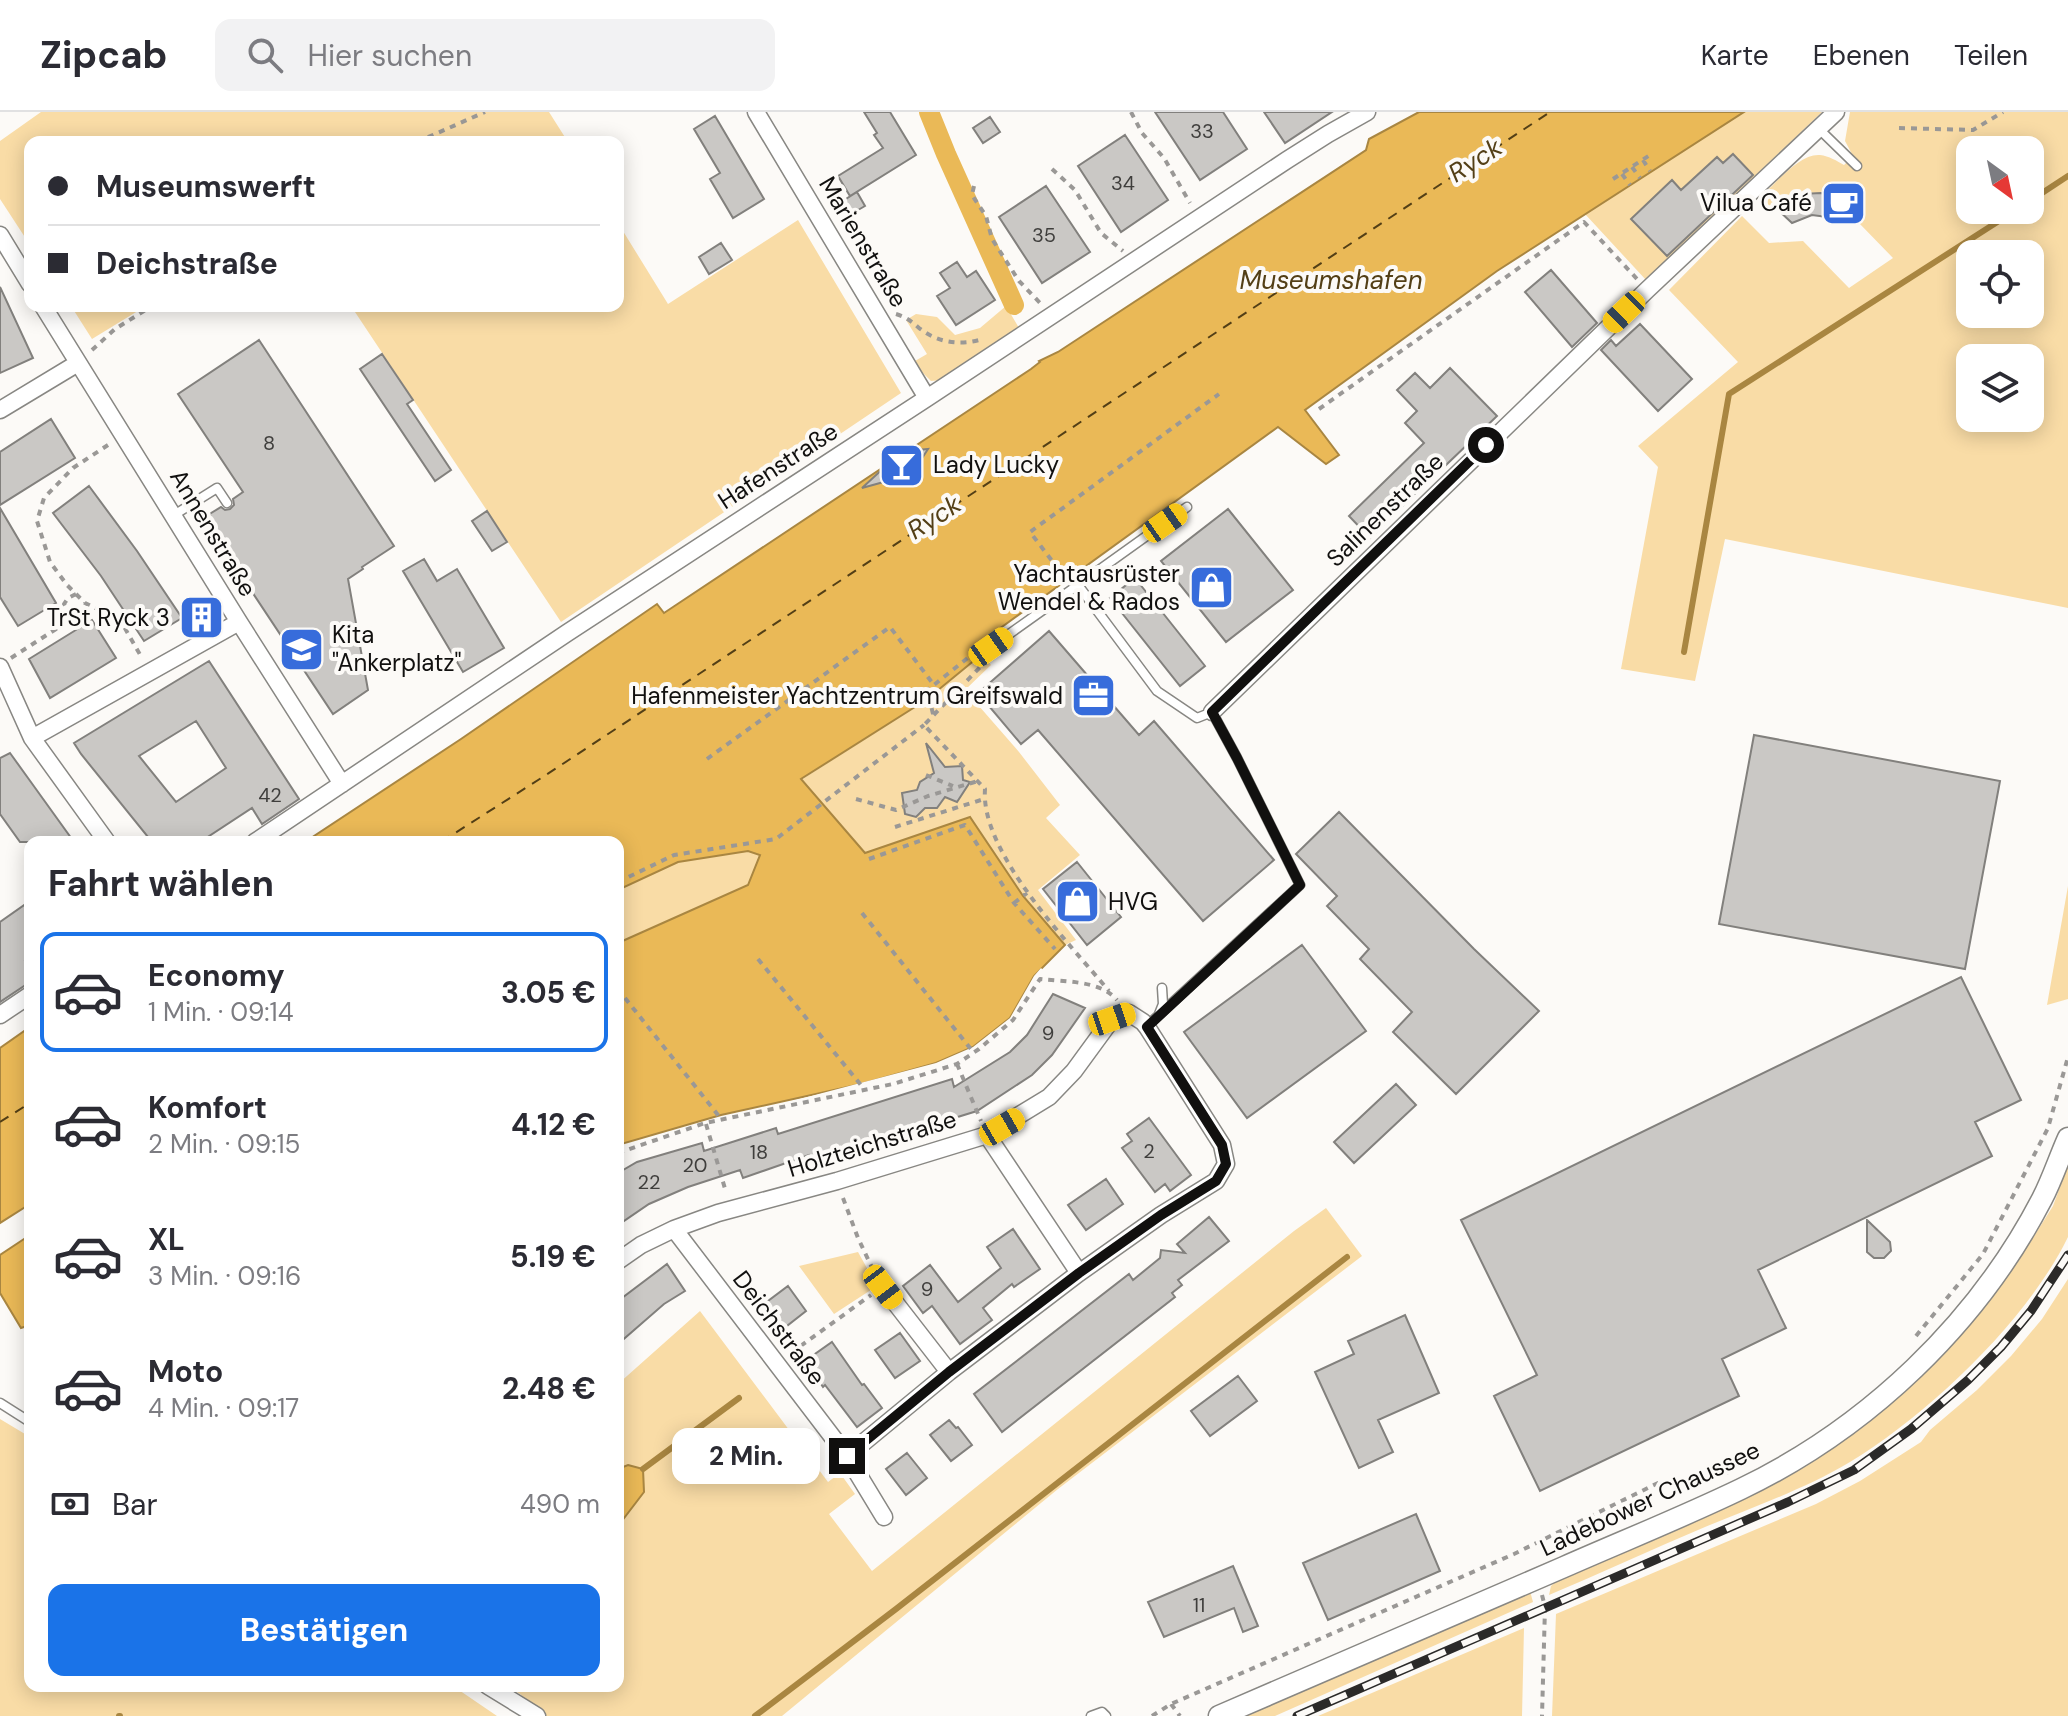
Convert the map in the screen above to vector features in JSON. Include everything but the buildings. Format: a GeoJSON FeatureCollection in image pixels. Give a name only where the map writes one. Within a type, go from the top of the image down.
{"type":"FeatureCollection","features":[{"type":"Feature","properties":{"kind":"street","name":"Marienstraße"},"geometry":{"type":"LineString","coordinates":[[756,112],[927,398]]}},
{"type":"Feature","properties":{"kind":"street","name":"Hafenstraße"},"geometry":{"type":"LineString","coordinates":[[264,836],[1133,261],[1367,112]]}},
{"type":"Feature","properties":{"kind":"street","name":"Salinenstraße"},"geometry":{"type":"LineString","coordinates":[[1212,712],[1647,290],[1836,112]]}},
{"type":"Feature","properties":{"kind":"street"},"geometry":{"type":"LineString","coordinates":[[0,235],[24,274]]}},
{"type":"Feature","properties":{"kind":"street","name":"Annenstraße"},"geometry":{"type":"LineString","coordinates":[[47,312],[342,784]]}},
{"type":"Feature","properties":{"kind":"street"},"geometry":{"type":"LineString","coordinates":[[0,410],[78,363]]}},
{"type":"Feature","properties":{"kind":"street"},"geometry":{"type":"LineString","coordinates":[[32,738],[239,622]]}},
{"type":"Feature","properties":{"kind":"street"},"geometry":{"type":"LineString","coordinates":[[1,670],[32,738],[103,836]]}},
{"type":"Feature","properties":{"kind":"street"},"geometry":{"type":"LineString","coordinates":[[0,1015],[24,999]]}},
{"type":"Feature","properties":{"kind":"street"},"geometry":{"type":"LineString","coordinates":[[847,1456],[949,1372],[1079,1273],[1161,1215],[1216,1181],[1226,1164],[1222,1145],[1153,1021],[1129,1013]]}},
{"type":"Feature","properties":{"kind":"street","name":"Holzteichstraße"},"geometry":{"type":"LineString","coordinates":[[624,1257],[674,1229],[987,1135],[1049,1097],[1074,1071],[1112,1019],[1129,1013]]}},
{"type":"Feature","properties":{"kind":"street"},"geometry":{"type":"LineString","coordinates":[[987,1135],[1079,1273]]}},
{"type":"Feature","properties":{"kind":"street","name":"Ladebower Chaussee"},"geometry":{"type":"LineString","coordinates":[[1219,1716],[1743,1489],[1845,1428],[1917,1367],[2000,1269],[2042,1199],[2068,1138]]}},
{"type":"Feature","properties":{"kind":"street","name":"Deichstraße"},"geometry":{"type":"LineString","coordinates":[[674,1229],[847,1456],[884,1517]]}},
{"type":"Feature","properties":{"kind":"street"},"geometry":{"type":"LineString","coordinates":[[883,1287],[949,1372]]}},
{"type":"Feature","properties":{"kind":"street"},"geometry":{"type":"LineString","coordinates":[[498,1692],[537,1716]]}},
{"type":"Feature","properties":{"kind":"lane"},"geometry":{"type":"LineString","coordinates":[[1819,129],[1857,166]]}},
{"type":"Feature","properties":{"kind":"lane"},"geometry":{"type":"LineString","coordinates":[[174,515],[217,488],[227,503]]}},
{"type":"Feature","properties":{"kind":"lane"},"geometry":{"type":"LineString","coordinates":[[991,647],[1187,507]]}},
{"type":"Feature","properties":{"kind":"lane"},"geometry":{"type":"LineString","coordinates":[[1078,585],[1157,691],[1197,718],[1212,712],[1300,885],[1153,1021]]}},
{"type":"Feature","properties":{"kind":"lane"},"geometry":{"type":"LineString","coordinates":[[1153,1021],[1163,1004],[1162,988]]}},
{"type":"Feature","properties":{"kind":"lane"},"geometry":{"type":"LineString","coordinates":[[0,1403],[24,1418]]}},
{"type":"Feature","properties":{"kind":"lane"},"geometry":{"type":"LineString","coordinates":[[1091,1716],[1102,1712],[1106,1716]]}},
{"type":"Feature","properties":{"kind":"path"},"geometry":{"type":"LineString","coordinates":[[431,136],[485,112]]}},
{"type":"Feature","properties":{"kind":"path"},"geometry":{"type":"LineString","coordinates":[[1131,112],[1142,133],[1164,158],[1199,218]]}},
{"type":"Feature","properties":{"kind":"path"},"geometry":{"type":"LineString","coordinates":[[1899,128],[1973,130],[2003,112]]}},
{"type":"Feature","properties":{"kind":"path"},"geometry":{"type":"LineString","coordinates":[[1613,179],[1650,155]]}},
{"type":"Feature","properties":{"kind":"path"},"geometry":{"type":"LineString","coordinates":[[1643,160],[1650,171]]}},
{"type":"Feature","properties":{"kind":"path"},"geometry":{"type":"LineString","coordinates":[[1632,166],[1640,178]]}},
{"type":"Feature","properties":{"kind":"path"},"geometry":{"type":"LineString","coordinates":[[1052,169],[1075,190],[1101,233],[1133,261]]}},
{"type":"Feature","properties":{"kind":"path"},"geometry":{"type":"LineString","coordinates":[[1621,173],[1630,185]]}},
{"type":"Feature","properties":{"kind":"path"},"geometry":{"type":"LineString","coordinates":[[974,186],[972,195],[986,216],[992,239],[1019,281],[1049,317]]}},
{"type":"Feature","properties":{"kind":"path"},"geometry":{"type":"LineString","coordinates":[[1319,409],[1584,222],[1647,290]]}},
{"type":"Feature","properties":{"kind":"path"},"geometry":{"type":"LineString","coordinates":[[874,308],[906,316],[929,335],[951,342],[967,343],[990,337]]}},
{"type":"Feature","properties":{"kind":"path"},"geometry":{"type":"LineString","coordinates":[[78,363],[115,329],[142,312]]}},
{"type":"Feature","properties":{"kind":"path"},"geometry":{"type":"LineString","coordinates":[[1067,581],[1030,532],[1219,394]]}},
{"type":"Feature","properties":{"kind":"path"},"geometry":{"type":"LineString","coordinates":[[124,435],[73,468],[44,498],[37,521],[50,562],[85,603],[123,625],[148,673]]}},
{"type":"Feature","properties":{"kind":"path"},"geometry":{"type":"LineString","coordinates":[[68,613],[64,604],[76,594]]}},
{"type":"Feature","properties":{"kind":"path"},"geometry":{"type":"LineString","coordinates":[[68,613],[79,613],[85,603]]}},
{"type":"Feature","properties":{"kind":"path"},"geometry":{"type":"LineString","coordinates":[[1,670],[56,629],[68,613]]}},
{"type":"Feature","properties":{"kind":"path"},"geometry":{"type":"LineString","coordinates":[[707,759],[890,627],[934,685]]}},
{"type":"Feature","properties":{"kind":"path"},"geometry":{"type":"LineString","coordinates":[[624,879],[674,855],[776,839],[924,725],[987,662],[991,647]]}},
{"type":"Feature","properties":{"kind":"path"},"geometry":{"type":"LineString","coordinates":[[933,714],[925,692],[979,649]]}},
{"type":"Feature","properties":{"kind":"path"},"geometry":{"type":"LineString","coordinates":[[924,725],[985,789],[984,799],[993,835],[1027,893],[1129,1013]]}},
{"type":"Feature","properties":{"kind":"path"},"geometry":{"type":"LineString","coordinates":[[926,775],[956,787]]}},
{"type":"Feature","properties":{"kind":"path"},"geometry":{"type":"LineString","coordinates":[[856,799],[896,810],[928,796],[978,781]]}},
{"type":"Feature","properties":{"kind":"path"},"geometry":{"type":"LineString","coordinates":[[895,827],[984,799]]}},
{"type":"Feature","properties":{"kind":"path"},"geometry":{"type":"LineString","coordinates":[[869,859],[965,825],[1014,903],[1055,949]]}},
{"type":"Feature","properties":{"kind":"path"},"geometry":{"type":"LineString","coordinates":[[1014,903],[1027,893]]}},
{"type":"Feature","properties":{"kind":"path"},"geometry":{"type":"LineString","coordinates":[[862,913],[974,1053]]}},
{"type":"Feature","properties":{"kind":"path"},"geometry":{"type":"LineString","coordinates":[[758,959],[865,1090]]}},
{"type":"Feature","properties":{"kind":"path"},"geometry":{"type":"LineString","coordinates":[[624,1151],[705,1123],[893,1084],[957,1064],[1013,1020],[1040,979],[1086,984],[1111,993]]}},
{"type":"Feature","properties":{"kind":"path"},"geometry":{"type":"LineString","coordinates":[[625,998],[722,1120]]}},
{"type":"Feature","properties":{"kind":"path"},"geometry":{"type":"LineString","coordinates":[[1912,1340],[1983,1254],[2048,1128],[2068,1057]]}},
{"type":"Feature","properties":{"kind":"path"},"geometry":{"type":"LineString","coordinates":[[957,1064],[987,1135]]}},
{"type":"Feature","properties":{"kind":"path"},"geometry":{"type":"LineString","coordinates":[[705,1123],[732,1210]]}},
{"type":"Feature","properties":{"kind":"path"},"geometry":{"type":"LineString","coordinates":[[776,1364],[883,1287],[863,1251],[837,1181]]}},
{"type":"Feature","properties":{"kind":"path"},"geometry":{"type":"LineString","coordinates":[[1152,1716],[1171,1704],[1514,1554],[1660,1482],[1733,1471]]}},
{"type":"Feature","properties":{"kind":"path"},"geometry":{"type":"LineString","coordinates":[[1542,1716],[1543,1601]]}},
{"type":"Feature","properties":{"kind":"path"},"geometry":{"type":"LineString","coordinates":[[1171,1704],[1180,1716]]}},
{"type":"Feature","properties":{"kind":"shaded area"},"geometry":{"type":"Polygon","coordinates":[[[41,112],[549,112],[564,136],[24,136],[24,236],[0,199],[0,141],[41,112]]]}},
{"type":"Feature","properties":{"kind":"shaded area"},"geometry":{"type":"Polygon","coordinates":[[[1744,112],[1822,112],[1646,280],[1585,214],[1744,112]]]}},
{"type":"Feature","properties":{"kind":"shaded area"},"geometry":{"type":"Polygon","coordinates":[[[1850,112],[2068,112],[2068,608],[1725,539],[1695,681],[1621,669],[1658,467],[1638,446],[1738,362],[1669,290],[1742,216],[1769,243],[1803,241],[1849,288],[1893,258],[1859,223],[1863,218],[1831,196],[1802,194],[1771,213],[1758,200],[1804,159],[1827,156],[1844,165],[1853,156],[1845,141],[1850,112]]]}},
{"type":"Feature","properties":{"kind":"shaded area"},"geometry":{"type":"Polygon","coordinates":[[[798,220],[901,393],[561,622],[355,312],[624,312],[624,233],[668,304],[798,220]]]}},
{"type":"Feature","properties":{"kind":"shaded area"},"geometry":{"type":"Polygon","coordinates":[[[1006,306],[1019,328],[942,380],[931,381],[919,369],[915,361],[927,354],[906,320],[916,314],[937,317],[955,335],[980,328],[1006,306]]]}},
{"type":"Feature","properties":{"kind":"shaded area"},"geometry":{"type":"Polygon","coordinates":[[[75,312],[136,312],[92,339],[75,312]]]}},
{"type":"Feature","properties":{"kind":"shaded area"},"geometry":{"type":"Polygon","coordinates":[[[982,654],[991,665],[965,690],[1060,805],[1046,818],[1080,855],[1038,890],[1076,940],[1065,945],[1023,896],[865,853],[801,780],[926,700],[982,654]]]}},
{"type":"Feature","properties":{"kind":"shaded area"},"geometry":{"type":"Polygon","coordinates":[[[748,851],[761,855],[748,885],[624,940],[624,887],[678,862],[748,851]]]}},
{"type":"Feature","properties":{"kind":"shaded area"},"geometry":{"type":"Polygon","coordinates":[[[2068,886],[2068,999],[2047,1005],[2068,886]]]}},
{"type":"Feature","properties":{"kind":"shaded area"},"geometry":{"type":"Polygon","coordinates":[[[2068,1165],[2068,1237],[2050,1269],[2002,1332],[1943,1392],[1912,1418],[1850,1462],[1815,1481],[1549,1595],[1551,1586],[1560,1578],[1798,1467],[1850,1435],[1887,1406],[1923,1374],[2007,1274],[2053,1206],[2068,1165]]]}},
{"type":"Feature","properties":{"kind":"shaded area"},"geometry":{"type":"Polygon","coordinates":[[[1326,1208],[1362,1256],[1058,1489],[782,1716],[546,1716],[517,1692],[624,1692],[624,1379],[700,1311],[828,1482],[840,1473],[855,1494],[829,1514],[872,1571],[1326,1208]]]}},
{"type":"Feature","properties":{"kind":"shaded area"},"geometry":{"type":"Polygon","coordinates":[[[858,1252],[877,1286],[834,1314],[799,1266],[858,1252]]]}},
{"type":"Feature","properties":{"kind":"shaded area"},"geometry":{"type":"Polygon","coordinates":[[[2068,1279],[2068,1716],[1552,1716],[1556,1614],[1816,1504],[1860,1481],[1921,1442],[1930,1430],[2011,1356],[2042,1319],[2068,1279]]]}},
{"type":"Feature","properties":{"kind":"shaded area"},"geometry":{"type":"Polygon","coordinates":[[[0,1419],[24,1433],[24,1692],[462,1692],[497,1716],[0,1716],[0,1419]]]}},
{"type":"Feature","properties":{"kind":"shaded area"},"geometry":{"type":"Polygon","coordinates":[[[1530,1591],[1533,1602],[1275,1716],[1241,1716],[1530,1591]]]}},
{"type":"Feature","properties":{"kind":"shaded area"},"geometry":{"type":"Polygon","coordinates":[[[1524,1628],[1522,1716],[1318,1716],[1524,1628]]]}},
{"type":"Feature","properties":{"kind":"water"},"geometry":{"type":"Polygon","coordinates":[[[1419,112],[1744,112],[1497,271],[1305,410],[1339,455],[1326,464],[1278,427],[977,645],[982,654],[926,700],[801,779],[865,853],[970,817],[1023,896],[1065,945],[1034,976],[1010,1018],[973,1047],[936,1063],[861,1084],[721,1115],[624,1143],[624,940],[748,885],[760,855],[748,851],[678,862],[624,887],[624,836],[314,836],[657,604],[664,613],[1039,361],[1058,352],[1366,150],[1369,139],[1419,112]]]}},
{"type":"Feature","properties":{"kind":"water"},"geometry":{"type":"Polygon","coordinates":[[[24,1031],[24,1208],[0,1223],[0,1048],[24,1031]]]}},
{"type":"Feature","properties":{"kind":"water"},"geometry":{"type":"Polygon","coordinates":[[[24,1239],[24,1327],[21,1328],[0,1293],[0,1255],[24,1239]]]}},
{"type":"Feature","properties":{"kind":"water"},"geometry":{"type":"Polygon","coordinates":[[[624,1467],[643,1469],[644,1492],[624,1518],[624,1467]]]}},
{"type":"Feature","properties":{"kind":"pier"},"geometry":{"type":"Polygon","coordinates":[[[1041,968],[1044,971],[1013,1020],[975,1050],[937,1067],[862,1088],[728,1118],[936,1063],[973,1047],[1010,1018],[1041,968]]]}},
{"type":"Feature","properties":{"kind":"waterway"},"geometry":{"type":"LineString","coordinates":[[929,112],[1014,305]]}},
{"type":"Feature","properties":{"kind":"waterway"},"geometry":{"type":"LineString","coordinates":[[2044,192],[2068,176]]}},
{"type":"Feature","properties":{"kind":"waterway"},"geometry":{"type":"LineString","coordinates":[[1684,652],[1729,394],[1994,224]]}},
{"type":"Feature","properties":{"kind":"waterway"},"geometry":{"type":"LineString","coordinates":[[755,1716],[1347,1257]]}},
{"type":"Feature","properties":{"kind":"waterway"},"geometry":{"type":"LineString","coordinates":[[643,1469],[739,1398]]}},
{"type":"Feature","properties":{"kind":"ferry route"},"geometry":{"type":"LineString","coordinates":[[450,836],[1550,112]]}},
{"type":"Feature","properties":{"kind":"ferry route"},"geometry":{"type":"LineString","coordinates":[[0,1122],[24,1107]]}},
{"type":"Feature","properties":{"kind":"railway"},"geometry":{"type":"LineString","coordinates":[[1297,1716],[1788,1502],[1854,1470],[1911,1429],[2001,1347],[2031,1311],[2068,1255]]}},
{"type":"Feature","properties":{"kind":"place","name":"Vilua Café"},"geometry":{"type":"Point","coordinates":[1843,203]}},
{"type":"Feature","properties":{"kind":"place","name":"Lady Lucky"},"geometry":{"type":"Point","coordinates":[902,465]}},
{"type":"Feature","properties":{"kind":"place","name":"Yachtausrüster Wendel & Rados"},"geometry":{"type":"Point","coordinates":[1211,588]}},
{"type":"Feature","properties":{"kind":"place","name":"TrSt Ryck 3"},"geometry":{"type":"Point","coordinates":[201,618]}},
{"type":"Feature","properties":{"kind":"place","name":"Kita \"Ankerplatz\""},"geometry":{"type":"Point","coordinates":[301,649]}},
{"type":"Feature","properties":{"kind":"place","name":"Hafenmeister Yachtzentrum Greifswald"},"geometry":{"type":"Point","coordinates":[1094,696]}},
{"type":"Feature","properties":{"kind":"place","name":"HVG"},"geometry":{"type":"Point","coordinates":[1077,902]}},
{"type":"Feature","properties":{"kind":"route"},"geometry":{"type":"LineString","coordinates":[[847,1456],[949,1372],[1079,1273],[1161,1215],[1216,1181],[1226,1164],[1222,1145],[1147,1027],[1300,885],[1212,712],[1486,445]]}},
{"type":"Feature","properties":{"kind":"water label","name":"Ryck"},"geometry":{"type":"Point","coordinates":[1475,160]}},
{"type":"Feature","properties":{"kind":"water label","name":"Museumshafen"},"geometry":{"type":"Point","coordinates":[1331,280]}},
{"type":"Feature","properties":{"kind":"water label","name":"Ryck"},"geometry":{"type":"Point","coordinates":[934,517]}}]}
